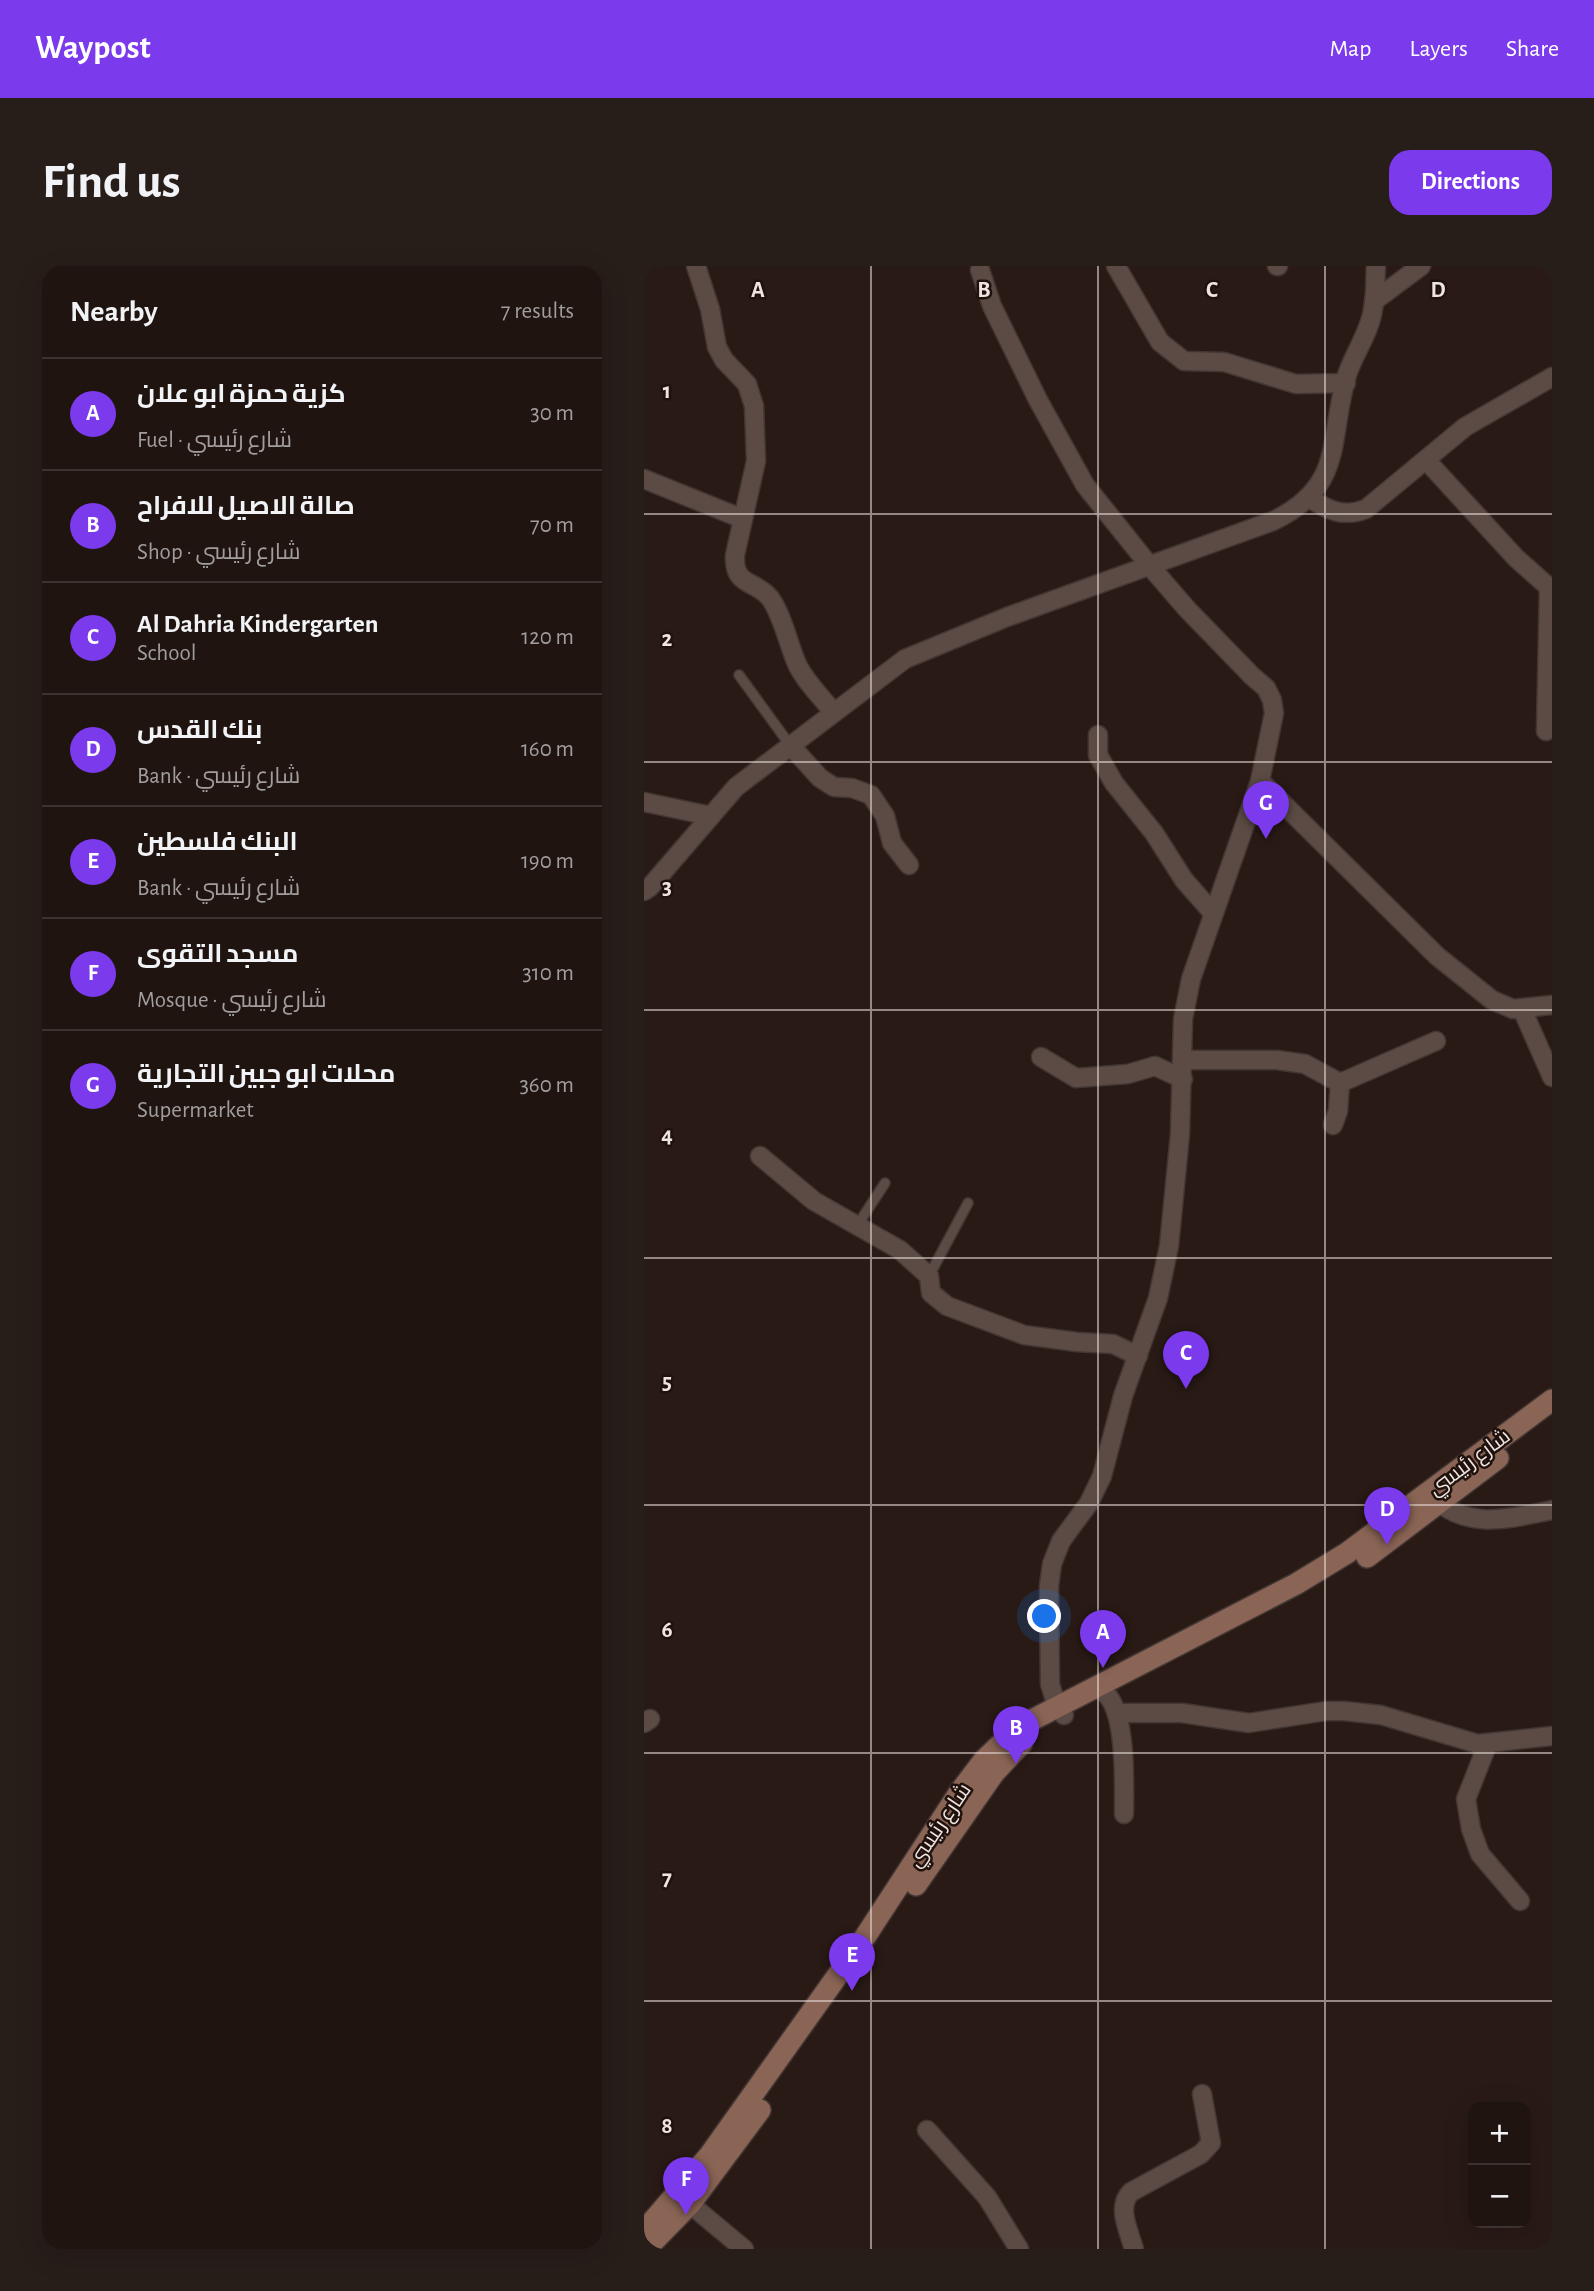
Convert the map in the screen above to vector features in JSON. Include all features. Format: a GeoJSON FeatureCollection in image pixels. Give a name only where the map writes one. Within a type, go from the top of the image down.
{"type":"FeatureCollection","features":[{"type":"Feature","properties":{"kind":"main road","name":"شارع رئيسي"},"geometry":{"type":"LineString","coordinates":[[644,2231],[709,2156],[864,1937],[959,1793],[984,1760],[1007,1738],[1032,1720],[1060,1711],[1301,1597],[1360,1561],[1552,1400]]}},
{"type":"Feature","properties":{"kind":"main road","name":"شارع رئيسي"},"geometry":{"type":"LineString","coordinates":[[1434,1498],[1552,1417]]}},
{"type":"Feature","properties":{"kind":"main road","name":"شارع رئيسي"},"geometry":{"type":"LineString","coordinates":[[646,2249],[690,2204],[739,2139],[994,1773],[1014,1749],[1060,1711]]}},
{"type":"Feature","properties":{"kind":"street"},"geometry":{"type":"LineString","coordinates":[[696,266],[710,309],[717,347],[724,360],[747,384],[753,400],[756,461],[735,555],[738,573],[743,580],[772,600],[798,667],[833,712]]}},
{"type":"Feature","properties":{"kind":"street"},"geometry":{"type":"LineString","coordinates":[[1116,266],[1160,342],[1184,361],[1224,362],[1296,384],[1346,383]]}},
{"type":"Feature","properties":{"kind":"street"},"geometry":{"type":"LineString","coordinates":[[644,891],[736,787],[905,659],[1007,617],[1273,520],[1296,508],[1308,497],[1330,465],[1346,383],[1373,311],[1376,266]]}},
{"type":"Feature","properties":{"kind":"street"},"geometry":{"type":"LineString","coordinates":[[1374,301],[1421,266]]}},
{"type":"Feature","properties":{"kind":"street"},"geometry":{"type":"LineString","coordinates":[[980,270],[992,306],[1038,400],[1085,485],[1187,609],[1262,683],[1274,706],[1274,722],[1260,781],[1191,979],[1183,1019],[1181,1135],[1169,1247],[1158,1298],[1123,1396],[1099,1483],[1090,1503],[1061,1541],[1052,1564],[1049,1586],[1050,1684],[1060,1711]]}},
{"type":"Feature","properties":{"kind":"street"},"geometry":{"type":"LineString","coordinates":[[1308,497],[1326,510],[1358,512],[1372,505],[1465,427],[1552,377]]}},
{"type":"Feature","properties":{"kind":"street"},"geometry":{"type":"LineString","coordinates":[[1426,460],[1516,558],[1550,589],[1546,731]]}},
{"type":"Feature","properties":{"kind":"street"},"geometry":{"type":"LineString","coordinates":[[644,479],[743,519]]}},
{"type":"Feature","properties":{"kind":"street"},"geometry":{"type":"LineString","coordinates":[[1098,736],[1098,755],[1114,783],[1154,833],[1184,880],[1213,913]]}},
{"type":"Feature","properties":{"kind":"street"},"geometry":{"type":"LineString","coordinates":[[790,745],[820,778],[834,786],[852,788],[871,795],[885,816],[892,843],[909,865]]}},
{"type":"Feature","properties":{"kind":"street"},"geometry":{"type":"LineString","coordinates":[[1260,781],[1437,956],[1497,1003],[1522,1009],[1552,1005]]}},
{"type":"Feature","properties":{"kind":"street"},"geometry":{"type":"LineString","coordinates":[[644,802],[711,816]]}},
{"type":"Feature","properties":{"kind":"street"},"geometry":{"type":"LineString","coordinates":[[1522,1009],[1552,1077]]}},
{"type":"Feature","properties":{"kind":"street"},"geometry":{"type":"LineString","coordinates":[[1340,1083],[1436,1041]]}},
{"type":"Feature","properties":{"kind":"street"},"geometry":{"type":"LineString","coordinates":[[1041,1057],[1076,1078],[1128,1074],[1155,1066],[1183,1070],[1277,1060],[1305,1064],[1340,1083]]}},
{"type":"Feature","properties":{"kind":"street"},"geometry":{"type":"LineString","coordinates":[[1333,1125],[1338,1111],[1340,1083]]}},
{"type":"Feature","properties":{"kind":"street"},"geometry":{"type":"LineString","coordinates":[[760,1156],[814,1201],[900,1250],[929,1276],[931,1293],[947,1306],[1024,1335],[1113,1344],[1138,1356]]}},
{"type":"Feature","properties":{"kind":"street"},"geometry":{"type":"LineString","coordinates":[[1434,1498],[1457,1515],[1480,1519],[1512,1519],[1552,1510]]}},
{"type":"Feature","properties":{"kind":"street"},"geometry":{"type":"LineString","coordinates":[[1100,1690],[1118,1713],[1124,1762],[1124,1814]]}},
{"type":"Feature","properties":{"kind":"street"},"geometry":{"type":"LineString","coordinates":[[1118,1713],[1182,1713],[1249,1723],[1326,1711],[1363,1712],[1400,1720],[1478,1744],[1552,1736]]}},
{"type":"Feature","properties":{"kind":"street"},"geometry":{"type":"LineString","coordinates":[[1488,1743],[1465,1800],[1480,1854],[1520,1901]]}},
{"type":"Feature","properties":{"kind":"street"},"geometry":{"type":"LineString","coordinates":[[1134,2249],[1124,2210],[1125,2199],[1131,2192],[1201,2154],[1211,2143],[1202,2094]]}},
{"type":"Feature","properties":{"kind":"street"},"geometry":{"type":"LineString","coordinates":[[926,2130],[988,2197],[1019,2249]]}},
{"type":"Feature","properties":{"kind":"street"},"geometry":{"type":"LineString","coordinates":[[690,2204],[744,2249]]}},
{"type":"Feature","properties":{"kind":"lane"},"geometry":{"type":"LineString","coordinates":[[740,675],[790,745]]}},
{"type":"Feature","properties":{"kind":"lane"},"geometry":{"type":"LineString","coordinates":[[857,1226],[886,1183]]}},
{"type":"Feature","properties":{"kind":"lane"},"geometry":{"type":"LineString","coordinates":[[929,1276],[968,1203]]}},
{"type":"Feature","properties":{"kind":"place","name":"محلات ابو جبين التجارية"},"geometry":{"type":"Point","coordinates":[1266,839]}},
{"type":"Feature","properties":{"kind":"place","name":"Al Dahria Kindergarten"},"geometry":{"type":"Point","coordinates":[1186,1389]}},
{"type":"Feature","properties":{"kind":"place","name":"بنك القدس"},"geometry":{"type":"Point","coordinates":[1387,1545]}},
{"type":"Feature","properties":{"kind":"place","name":"كزية حمزة ابو علان"},"geometry":{"type":"Point","coordinates":[1103,1668]}},
{"type":"Feature","properties":{"kind":"place","name":"صالة الاصيل للافراح"},"geometry":{"type":"Point","coordinates":[1016,1764]}},
{"type":"Feature","properties":{"kind":"place","name":"البنك فلسطين"},"geometry":{"type":"Point","coordinates":[852,1991]}},
{"type":"Feature","properties":{"kind":"place","name":"مسجد التقوى"},"geometry":{"type":"Point","coordinates":[686,2215]}}]}
